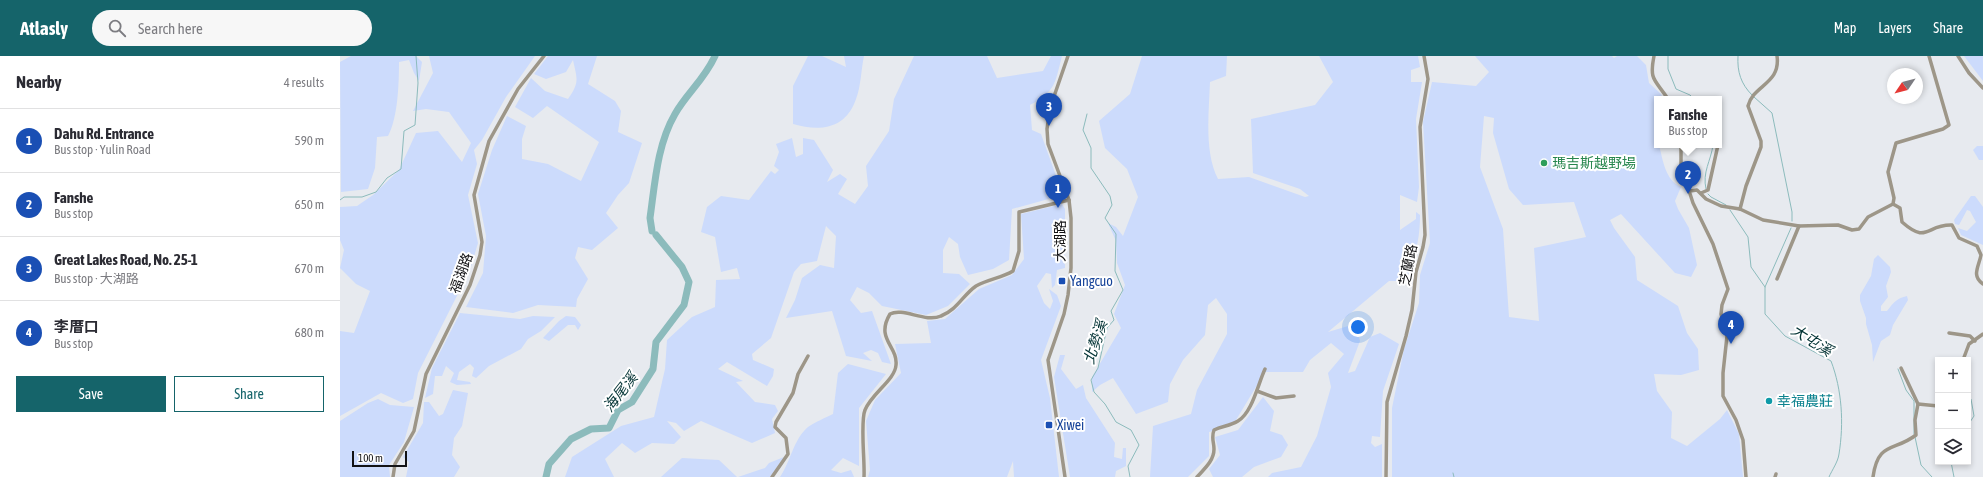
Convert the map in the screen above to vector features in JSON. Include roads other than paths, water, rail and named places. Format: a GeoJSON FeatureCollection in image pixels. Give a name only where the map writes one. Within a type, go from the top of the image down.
{"type":"FeatureCollection","features":[{"type":"Feature","properties":{"kind":"street","name":"福湖路"},"geometry":{"type":"LineString","coordinates":[[393,477],[395,464],[414,431],[426,374],[470,285],[480,255],[482,242],[474,195],[489,141],[518,89],[544,56]]}},
{"type":"Feature","properties":{"kind":"street","name":"大湖路"},"geometry":{"type":"LineString","coordinates":[[1065,477],[1048,360],[1064,314],[1068,295],[1072,244],[1069,200],[1048,144],[1046,129],[1050,108],[1068,56]]}},
{"type":"Feature","properties":{"kind":"street","name":"芝蘭路"},"geometry":{"type":"LineString","coordinates":[[1386,477],[1388,402],[1412,310],[1416,272],[1425,235],[1420,127],[1428,79],[1424,56]]}},
{"type":"Feature","properties":{"kind":"street"},"geometry":{"type":"LineString","coordinates":[[1654,56],[1651,71],[1653,80],[1666,96]]}},
{"type":"Feature","properties":{"kind":"street"},"geometry":{"type":"LineString","coordinates":[[1740,209],[1746,186],[1761,147],[1761,141],[1751,116],[1748,103],[1771,80],[1777,69],[1777,56]]}},
{"type":"Feature","properties":{"kind":"street"},"geometry":{"type":"LineString","coordinates":[[1893,204],[1894,198],[1888,172],[1896,143],[1943,129],[1949,125],[1929,56]]}},
{"type":"Feature","properties":{"kind":"street"},"geometry":{"type":"LineString","coordinates":[[1958,56],[1969,73],[1983,88]]}},
{"type":"Feature","properties":{"kind":"street"},"geometry":{"type":"LineString","coordinates":[[1681,148],[1681,166],[1693,203],[1713,244],[1728,289],[1722,305],[1721,314],[1727,336],[1723,374],[1723,396],[1736,420],[1743,440],[1746,477]]}},
{"type":"Feature","properties":{"kind":"street"},"geometry":{"type":"LineString","coordinates":[[1708,190],[1717,148]]}},
{"type":"Feature","properties":{"kind":"street"},"geometry":{"type":"LineString","coordinates":[[1690,191],[1697,190],[1706,199],[1721,206],[1740,209],[1763,220],[1799,226],[1838,225],[1857,230],[1868,217],[1893,204]]}},
{"type":"Feature","properties":{"kind":"street"},"geometry":{"type":"LineString","coordinates":[[1701,193],[1708,190],[1713,190]]}},
{"type":"Feature","properties":{"kind":"street"},"geometry":{"type":"LineString","coordinates":[[864,477],[864,412],[871,398],[893,375],[896,364],[884,332],[890,314],[893,312],[903,312],[931,318],[942,316],[957,306],[977,286],[1013,271],[1019,251],[1019,212],[1069,200]]}},
{"type":"Feature","properties":{"kind":"street"},"geometry":{"type":"LineString","coordinates":[[1893,204],[1900,208],[1902,222],[1916,233],[1924,234],[1939,226],[1952,225],[1959,238],[1977,246],[1981,255],[1976,272],[1978,280],[1983,284]]}},
{"type":"Feature","properties":{"kind":"street"},"geometry":{"type":"LineString","coordinates":[[1777,279],[1799,226]]}},
{"type":"Feature","properties":{"kind":"street"},"geometry":{"type":"LineString","coordinates":[[1949,333],[1970,336],[1974,341]]}},
{"type":"Feature","properties":{"kind":"street"},"geometry":{"type":"LineString","coordinates":[[1964,357],[1969,344],[1983,334]]}},
{"type":"Feature","properties":{"kind":"street"},"geometry":{"type":"LineString","coordinates":[[772,477],[788,454],[786,438],[775,427],[776,422],[793,393],[798,374],[808,356]]}},
{"type":"Feature","properties":{"kind":"street"},"geometry":{"type":"LineString","coordinates":[[1873,477],[1874,464],[1890,446],[1903,443],[1914,436],[1918,404],[1901,368]]}},
{"type":"Feature","properties":{"kind":"street"},"geometry":{"type":"LineString","coordinates":[[1196,477],[1213,457],[1214,449],[1211,437],[1214,430],[1239,420],[1244,416],[1257,391],[1258,384],[1265,370]]}},
{"type":"Feature","properties":{"kind":"street"},"geometry":{"type":"LineString","coordinates":[[1257,391],[1276,398],[1294,396]]}},
{"type":"Feature","properties":{"kind":"street"},"geometry":{"type":"LineString","coordinates":[[1918,404],[1935,406]]}},
{"type":"Feature","properties":{"kind":"waterway"},"geometry":{"type":"LineString","coordinates":[[340,200],[344,197],[362,197],[376,192],[387,178],[401,169],[404,131],[415,125],[418,83],[416,56]]}},
{"type":"Feature","properties":{"kind":"waterway","name":"海尾溪"},"geometry":{"type":"LineString","coordinates":[[652,231],[650,218],[653,191],[660,151],[664,138],[675,114],[711,65],[715,56]]}},
{"type":"Feature","properties":{"kind":"waterway"},"geometry":{"type":"LineString","coordinates":[[1668,56],[1668,69],[1676,89],[1691,96]]}},
{"type":"Feature","properties":{"kind":"waterway","name":"大屯溪"},"geometry":{"type":"LineString","coordinates":[[1738,56],[1740,77],[1745,87],[1752,95]]}},
{"type":"Feature","properties":{"kind":"waterway","name":"大屯溪"},"geometry":{"type":"LineString","coordinates":[[1754,97],[1772,113],[1792,212],[1792,221]]}},
{"type":"Feature","properties":{"kind":"waterway","name":"北勢溪"},"geometry":{"type":"LineString","coordinates":[[1087,114],[1083,130],[1091,148],[1091,168],[1110,196],[1112,205],[1105,218],[1116,234],[1115,271],[1123,290],[1111,311],[1114,320],[1107,328],[1098,368],[1091,380],[1094,392],[1105,404],[1116,422],[1131,430],[1139,445],[1128,466],[1130,477]]}},
{"type":"Feature","properties":{"kind":"waterway"},"geometry":{"type":"LineString","coordinates":[[1706,189],[1705,177],[1712,148]]}},
{"type":"Feature","properties":{"kind":"waterway"},"geometry":{"type":"LineString","coordinates":[[1708,194],[1726,205]]}},
{"type":"Feature","properties":{"kind":"waterway"},"geometry":{"type":"LineString","coordinates":[[1730,210],[1748,237],[1751,267],[1765,287]]}},
{"type":"Feature","properties":{"kind":"waterway","name":"大屯溪"},"geometry":{"type":"LineString","coordinates":[[1791,228],[1765,287],[1765,314],[1785,336],[1831,361],[1838,383],[1842,419],[1841,442],[1838,457],[1829,477]]}},
{"type":"Feature","properties":{"kind":"waterway","name":"海尾溪"},"geometry":{"type":"LineString","coordinates":[[546,477],[549,464],[571,439],[591,429],[609,428],[618,410],[632,402],[653,369],[656,342],[684,305],[689,282],[682,267],[656,235]]}},
{"type":"Feature","properties":{"kind":"waterway"},"geometry":{"type":"LineString","coordinates":[[1898,369],[1906,390],[1914,401],[1914,434]]}},
{"type":"Feature","properties":{"kind":"waterway"},"geometry":{"type":"LineString","coordinates":[[1971,399],[1974,416],[1971,420]]}},
{"type":"Feature","properties":{"kind":"waterway"},"geometry":{"type":"LineString","coordinates":[[1915,437],[1921,465],[1932,477]]}},
{"type":"Feature","properties":{"kind":"waterway"},"geometry":{"type":"LineString","coordinates":[[1952,465],[1954,477]]}},
{"type":"Feature","properties":{"kind":"waterway"},"geometry":{"type":"LineString","coordinates":[[1453,473],[1454,477]]}},
{"type":"Feature","properties":{"kind":"place","name":"Great Lakes Road, No. 25-1"},"geometry":{"type":"Point","coordinates":[1049,126]}},
{"type":"Feature","properties":{"kind":"place","name":"瑪吉斯越野場"},"geometry":{"type":"Point","coordinates":[1544,163]}},
{"type":"Feature","properties":{"kind":"place","name":"Fanshe"},"geometry":{"type":"Point","coordinates":[1688,194]}},
{"type":"Feature","properties":{"kind":"place","name":"Dahu Rd. Entrance"},"geometry":{"type":"Point","coordinates":[1058,208]}},
{"type":"Feature","properties":{"kind":"place","name":"Yangcuo"},"geometry":{"type":"Point","coordinates":[1062,281]}},
{"type":"Feature","properties":{"kind":"place","name":"李厝口"},"geometry":{"type":"Point","coordinates":[1731,344]}},
{"type":"Feature","properties":{"kind":"place","name":"幸福農莊"},"geometry":{"type":"Point","coordinates":[1769,401]}},
{"type":"Feature","properties":{"kind":"place","name":"Xiwei"},"geometry":{"type":"Point","coordinates":[1049,425]}}]}
